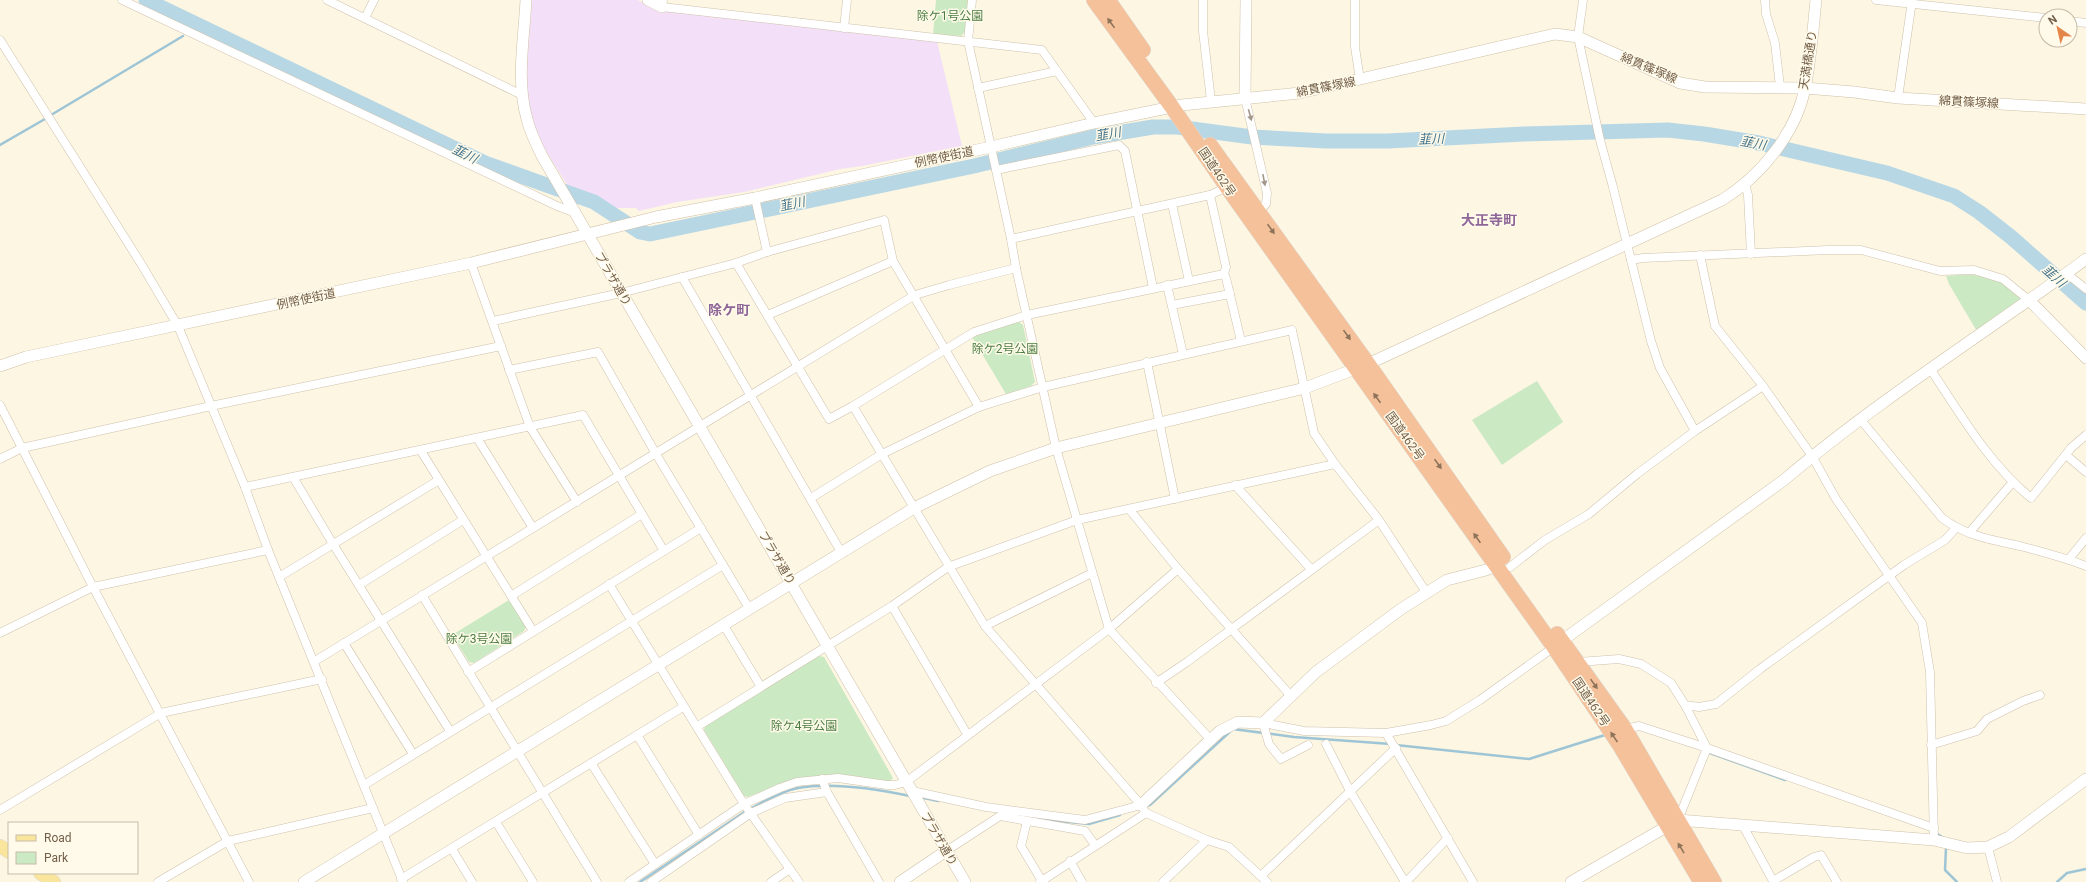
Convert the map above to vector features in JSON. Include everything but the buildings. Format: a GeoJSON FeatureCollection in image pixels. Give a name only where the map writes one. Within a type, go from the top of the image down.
{"type":"FeatureCollection","features":[{"type":"Feature","properties":{"kind":"highway","name":"国道462号"},"geometry":{"type":"LineString","coordinates":[[1094,0],[1177,106],[1201,141],[1227,188],[1361,366]]}},
{"type":"Feature","properties":{"kind":"highway","name":"国道462号"},"geometry":{"type":"LineString","coordinates":[[1108,0],[1177,106]]}},
{"type":"Feature","properties":{"kind":"highway","name":"国道462号"},"geometry":{"type":"LineString","coordinates":[[1201,141],[1258,212],[1361,366],[1558,644],[1619,744],[1714,882]]}},
{"type":"Feature","properties":{"kind":"highway","name":"国道462号"},"geometry":{"type":"LineString","coordinates":[[1558,644],[1578,662],[1625,729],[1701,882]]}},
{"type":"Feature","properties":{"kind":"main road"},"geometry":{"type":"LineString","coordinates":[[42,874],[54,882]]}},
{"type":"Feature","properties":{"kind":"street"},"geometry":{"type":"LineString","coordinates":[[122,0],[557,206],[576,213]]}},
{"type":"Feature","properties":{"kind":"street"},"geometry":{"type":"LineString","coordinates":[[327,0],[522,95]]}},
{"type":"Feature","properties":{"kind":"street"},"geometry":{"type":"LineString","coordinates":[[365,18],[374,0]]}},
{"type":"Feature","properties":{"kind":"street","name":"プラザ通り"},"geometry":{"type":"LineString","coordinates":[[526,0],[521,75],[522,95],[527,119],[534,138],[556,180],[621,293],[791,582],[964,882]]}},
{"type":"Feature","properties":{"kind":"street"},"geometry":{"type":"LineString","coordinates":[[648,0],[662,4],[844,28],[1042,50],[1094,123]]}},
{"type":"Feature","properties":{"kind":"street"},"geometry":{"type":"LineString","coordinates":[[844,28],[847,0]]}},
{"type":"Feature","properties":{"kind":"street"},"geometry":{"type":"LineString","coordinates":[[972,0],[968,41],[1012,239],[1016,268],[1056,448],[1109,629],[1156,683],[1210,740]]}},
{"type":"Feature","properties":{"kind":"street"},"geometry":{"type":"LineString","coordinates":[[1203,0],[1203,31],[1211,101]]}},
{"type":"Feature","properties":{"kind":"street"},"geometry":{"type":"LineString","coordinates":[[1246,0],[1245,98],[1267,193],[1266,204],[1258,212]]}},
{"type":"Feature","properties":{"kind":"street"},"geometry":{"type":"LineString","coordinates":[[1355,0],[1354,48],[1360,80]]}},
{"type":"Feature","properties":{"kind":"street"},"geometry":{"type":"LineString","coordinates":[[1583,0],[1578,37],[1596,124],[1632,260],[1651,341],[1660,368],[1695,431]]}},
{"type":"Feature","properties":{"kind":"street"},"geometry":{"type":"LineString","coordinates":[[1765,0],[1766,14],[1775,43],[1780,87]]}},
{"type":"Feature","properties":{"kind":"street","name":"天満橋通り"},"geometry":{"type":"LineString","coordinates":[[304,882],[791,582],[914,508],[990,471],[1056,448],[1305,388],[1361,366],[1628,245],[1704,210],[1735,192],[1774,154],[1796,113],[1805,88],[1816,0]]}},
{"type":"Feature","properties":{"kind":"street"},"geometry":{"type":"LineString","coordinates":[[1876,0],[1911,2],[2038,17]]}},
{"type":"Feature","properties":{"kind":"street"},"geometry":{"type":"LineString","coordinates":[[1898,98],[1911,2]]}},
{"type":"Feature","properties":{"kind":"street","name":"綿貫篠塚線"},"geometry":{"type":"LineString","coordinates":[[1245,98],[1300,93],[1555,34],[1578,37],[1680,82],[1705,87],[1805,88],[1854,92],[1898,98],[2086,108]]}},
{"type":"Feature","properties":{"kind":"street"},"geometry":{"type":"LineString","coordinates":[[0,40],[140,262],[178,326],[246,487],[268,550],[315,661],[402,880],[684,707]]}},
{"type":"Feature","properties":{"kind":"street"},"geometry":{"type":"LineString","coordinates":[[978,88],[1057,71]]}},
{"type":"Feature","properties":{"kind":"street","name":"例幣使街道"},"geometry":{"type":"LineString","coordinates":[[0,366],[26,357],[471,264],[644,220],[991,148],[1094,123],[1177,106],[1245,98]]}},
{"type":"Feature","properties":{"kind":"street"},"geometry":{"type":"LineString","coordinates":[[996,170],[1119,145],[1125,151],[1136,212],[1153,288]]}},
{"type":"Feature","properties":{"kind":"street"},"geometry":{"type":"LineString","coordinates":[[1745,183],[1748,195],[1751,254]]}},
{"type":"Feature","properties":{"kind":"street"},"geometry":{"type":"LineString","coordinates":[[1012,239],[1210,195],[1227,188]]}},
{"type":"Feature","properties":{"kind":"street"},"geometry":{"type":"LineString","coordinates":[[1210,195],[1226,267],[1224,274],[1241,342]]}},
{"type":"Feature","properties":{"kind":"street"},"geometry":{"type":"LineString","coordinates":[[755,198],[768,252]]}},
{"type":"Feature","properties":{"kind":"street"},"geometry":{"type":"LineString","coordinates":[[1172,204],[1189,281]]}},
{"type":"Feature","properties":{"kind":"street"},"geometry":{"type":"LineString","coordinates":[[493,321],[621,293],[736,263],[768,252],[884,220],[893,261],[979,407]]}},
{"type":"Feature","properties":{"kind":"street"},"geometry":{"type":"LineString","coordinates":[[1632,260],[1700,255],[1861,250],[1940,272],[1974,270],[2003,279],[2030,300],[2086,358]]}},
{"type":"Feature","properties":{"kind":"street"},"geometry":{"type":"LineString","coordinates":[[1700,255],[1715,326],[1763,386],[1812,456],[1836,499],[1889,578],[1922,623],[1930,672],[1934,840]]}},
{"type":"Feature","properties":{"kind":"street"},"geometry":{"type":"LineString","coordinates":[[1027,821],[1021,846],[1041,881],[1095,845],[1144,809],[1210,740],[1220,731],[1238,722],[1263,723],[1304,731],[1386,733],[1446,722],[1480,700],[1558,644],[1784,480],[1812,456],[1861,420],[2086,259]]}},
{"type":"Feature","properties":{"kind":"street"},"geometry":{"type":"LineString","coordinates":[[768,315],[893,261]]}},
{"type":"Feature","properties":{"kind":"street"},"geometry":{"type":"LineString","coordinates":[[736,263],[829,419],[853,406],[974,332],[1027,315],[1224,274]]}},
{"type":"Feature","properties":{"kind":"street"},"geometry":{"type":"LineString","coordinates":[[471,264],[493,321],[530,427],[577,502]]}},
{"type":"Feature","properties":{"kind":"street"},"geometry":{"type":"LineString","coordinates":[[315,661],[380,619],[577,502],[751,394],[915,296],[949,285],[1016,268]]}},
{"type":"Feature","properties":{"kind":"street"},"geometry":{"type":"LineString","coordinates":[[2066,274],[2086,289]]}},
{"type":"Feature","properties":{"kind":"street"},"geometry":{"type":"LineString","coordinates":[[682,277],[841,552]]}},
{"type":"Feature","properties":{"kind":"street"},"geometry":{"type":"LineString","coordinates":[[1167,285],[1183,354]]}},
{"type":"Feature","properties":{"kind":"street"},"geometry":{"type":"LineString","coordinates":[[1172,305],[1230,294]]}},
{"type":"Feature","properties":{"kind":"street"},"geometry":{"type":"LineString","coordinates":[[811,498],[882,454],[979,407],[1043,387],[1292,330],[1314,433],[1335,464],[1379,520],[1426,592]]}},
{"type":"Feature","properties":{"kind":"street"},"geometry":{"type":"LineString","coordinates":[[0,459],[22,448],[211,406],[501,346]]}},
{"type":"Feature","properties":{"kind":"street"},"geometry":{"type":"LineString","coordinates":[[509,370],[598,352],[656,454],[749,608]]}},
{"type":"Feature","properties":{"kind":"street"},"geometry":{"type":"LineString","coordinates":[[1147,362],[1175,499]]}},
{"type":"Feature","properties":{"kind":"street"},"geometry":{"type":"LineString","coordinates":[[1931,370],[1980,444],[2012,483],[2031,498],[2066,455],[2086,435]]}},
{"type":"Feature","properties":{"kind":"street"},"geometry":{"type":"LineString","coordinates":[[1263,723],[1316,672],[1387,618],[1446,580],[1503,567],[1589,514],[1637,474],[1695,431],[1763,386]]}},
{"type":"Feature","properties":{"kind":"street"},"geometry":{"type":"LineString","coordinates":[[0,405],[93,587],[161,713],[249,882]]}},
{"type":"Feature","properties":{"kind":"street"},"geometry":{"type":"LineString","coordinates":[[853,406],[948,567],[985,626],[1144,809],[1207,840],[1229,847],[1264,879],[1350,791],[1396,748]]}},
{"type":"Feature","properties":{"kind":"street"},"geometry":{"type":"LineString","coordinates":[[246,487],[421,451],[583,415],[664,551]]}},
{"type":"Feature","properties":{"kind":"street"},"geometry":{"type":"LineString","coordinates":[[1861,420],[1942,518],[1956,528],[1989,540],[2069,559],[2086,566]]}},
{"type":"Feature","properties":{"kind":"street"},"geometry":{"type":"LineString","coordinates":[[477,438],[533,528]]}},
{"type":"Feature","properties":{"kind":"street"},"geometry":{"type":"LineString","coordinates":[[421,451],[532,630]]}},
{"type":"Feature","properties":{"kind":"street"},"geometry":{"type":"LineString","coordinates":[[2066,455],[2086,472]]}},
{"type":"Feature","properties":{"kind":"street"},"geometry":{"type":"LineString","coordinates":[[698,726],[892,606],[948,567],[1077,520],[1335,464]]}},
{"type":"Feature","properties":{"kind":"street"},"geometry":{"type":"LineString","coordinates":[[293,477],[332,544],[450,731]]}},
{"type":"Feature","properties":{"kind":"street"},"geometry":{"type":"LineString","coordinates":[[279,576],[439,480]]}},
{"type":"Feature","properties":{"kind":"street"},"geometry":{"type":"LineString","coordinates":[[1969,533],[2012,483]]}},
{"type":"Feature","properties":{"kind":"street"},"geometry":{"type":"LineString","coordinates":[[1235,486],[1311,569]]}},
{"type":"Feature","properties":{"kind":"street"},"geometry":{"type":"LineString","coordinates":[[1129,509],[1178,568],[1291,696]]}},
{"type":"Feature","properties":{"kind":"street"},"geometry":{"type":"LineString","coordinates":[[511,596],[642,514]]}},
{"type":"Feature","properties":{"kind":"street"},"geometry":{"type":"LineString","coordinates":[[359,585],[463,520]]}},
{"type":"Feature","properties":{"kind":"street"},"geometry":{"type":"LineString","coordinates":[[1156,683],[1379,520]]}},
{"type":"Feature","properties":{"kind":"street"},"geometry":{"type":"LineString","coordinates":[[468,672],[532,630],[701,528]]}},
{"type":"Feature","properties":{"kind":"street"},"geometry":{"type":"LineString","coordinates":[[1685,705],[1699,708],[1716,704],[1760,669],[1889,578],[1904,565],[1945,540],[1956,528]]}},
{"type":"Feature","properties":{"kind":"street"},"geometry":{"type":"LineString","coordinates":[[2069,559],[2086,538]]}},
{"type":"Feature","properties":{"kind":"street"},"geometry":{"type":"LineString","coordinates":[[0,633],[93,587],[268,550]]}},
{"type":"Feature","properties":{"kind":"street"},"geometry":{"type":"LineString","coordinates":[[364,785],[723,565]]}},
{"type":"Feature","properties":{"kind":"street"},"geometry":{"type":"LineString","coordinates":[[909,786],[967,734],[1109,629],[1178,568]]}},
{"type":"Feature","properties":{"kind":"street"},"geometry":{"type":"LineString","coordinates":[[985,626],[1092,573]]}},
{"type":"Feature","properties":{"kind":"street"},"geometry":{"type":"LineString","coordinates":[[609,584],[657,665],[698,726],[744,804],[799,882]]}},
{"type":"Feature","properties":{"kind":"street"},"geometry":{"type":"LineString","coordinates":[[422,595],[597,882]]}},
{"type":"Feature","properties":{"kind":"street"},"geometry":{"type":"LineString","coordinates":[[892,606],[967,734]]}},
{"type":"Feature","properties":{"kind":"street"},"geometry":{"type":"LineString","coordinates":[[723,624],[761,687]]}},
{"type":"Feature","properties":{"kind":"street"},"geometry":{"type":"LineString","coordinates":[[344,643],[413,754]]}},
{"type":"Feature","properties":{"kind":"street"},"geometry":{"type":"LineString","coordinates":[[1578,662],[1619,659],[1641,664],[1671,683],[1685,705],[1706,751],[1673,823]]}},
{"type":"Feature","properties":{"kind":"street"},"geometry":{"type":"LineString","coordinates":[[0,810],[161,713],[322,679]]}},
{"type":"Feature","properties":{"kind":"street"},"geometry":{"type":"LineString","coordinates":[[1931,745],[1977,731],[1987,719],[2023,701],[2040,695]]}},
{"type":"Feature","properties":{"kind":"street"},"geometry":{"type":"LineString","coordinates":[[1263,723],[1268,744],[1281,759],[1308,745]]}},
{"type":"Feature","properties":{"kind":"street"},"geometry":{"type":"LineString","coordinates":[[1625,729],[1639,726],[1706,751],[1934,828]]}},
{"type":"Feature","properties":{"kind":"street"},"geometry":{"type":"LineString","coordinates":[[1386,733],[1473,882]]}},
{"type":"Feature","properties":{"kind":"street"},"geometry":{"type":"LineString","coordinates":[[637,735],[699,835]]}},
{"type":"Feature","properties":{"kind":"street"},"geometry":{"type":"LineString","coordinates":[[1326,744],[1350,791],[1405,882],[1448,838]]}},
{"type":"Feature","properties":{"kind":"street"},"geometry":{"type":"LineString","coordinates":[[591,763],[655,864]]}},
{"type":"Feature","properties":{"kind":"street"},"geometry":{"type":"LineString","coordinates":[[629,882],[744,804],[797,782],[838,778],[887,785],[909,786],[986,807],[1085,820],[1144,809]]}},
{"type":"Feature","properties":{"kind":"street"},"geometry":{"type":"LineString","coordinates":[[822,779],[827,792],[879,882]]}},
{"type":"Feature","properties":{"kind":"street"},"geometry":{"type":"LineString","coordinates":[[1571,882],[1673,823],[1742,824],[1934,840],[1967,848],[1988,847],[2009,837],[2086,779]]}},
{"type":"Feature","properties":{"kind":"street"},"geometry":{"type":"LineString","coordinates":[[651,882],[751,813],[785,798],[827,792]]}},
{"type":"Feature","properties":{"kind":"street"},"geometry":{"type":"LineString","coordinates":[[158,882],[228,841],[373,808]]}},
{"type":"Feature","properties":{"kind":"street"},"geometry":{"type":"LineString","coordinates":[[900,882],[1000,816],[1085,831],[1095,845]]}},
{"type":"Feature","properties":{"kind":"street"},"geometry":{"type":"LineString","coordinates":[[496,822],[533,882]]}},
{"type":"Feature","properties":{"kind":"street"},"geometry":{"type":"LineString","coordinates":[[1742,824],[1774,881],[1814,857],[1822,855],[1837,882]]}},
{"type":"Feature","properties":{"kind":"street"},"geometry":{"type":"LineString","coordinates":[[1163,882],[1207,840]]}},
{"type":"Feature","properties":{"kind":"street"},"geometry":{"type":"LineString","coordinates":[[1988,847],[1997,882]]}},
{"type":"Feature","properties":{"kind":"street"},"geometry":{"type":"LineString","coordinates":[[452,849],[472,882]]}},
{"type":"Feature","properties":{"kind":"street"},"geometry":{"type":"LineString","coordinates":[[1070,861],[1082,882]]}},
{"type":"Feature","properties":{"kind":"street"},"geometry":{"type":"LineString","coordinates":[[771,882],[790,869]]}},
{"type":"Feature","properties":{"kind":"shaded area"},"geometry":{"type":"Polygon","coordinates":[[[532,0],[638,0],[654,9],[937,41],[962,146],[840,169],[744,192],[677,202],[639,211],[636,208],[613,208],[579,189],[568,186],[544,148],[533,123],[526,77],[532,0]]]}},
{"type":"Feature","properties":{"kind":"green space","name":"除ケ1号公園"},"geometry":{"type":"Polygon","coordinates":[[[936,0],[968,0],[965,32],[961,36],[933,34],[936,0]]]}},
{"type":"Feature","properties":{"kind":"green space"},"geometry":{"type":"Polygon","coordinates":[[[1970,274],[2002,281],[2025,300],[1978,333],[1949,284],[1946,276],[1970,274]]]}},
{"type":"Feature","properties":{"kind":"green space","name":"除ケ2号公園"},"geometry":{"type":"Polygon","coordinates":[[[1018,321],[1023,325],[1035,382],[1031,386],[1006,394],[972,337],[1018,321]]]}},
{"type":"Feature","properties":{"kind":"green space"},"geometry":{"type":"Polygon","coordinates":[[[1537,381],[1563,422],[1502,465],[1472,420],[1537,381]]]}},
{"type":"Feature","properties":{"kind":"green space","name":"除ケ3号公園"},"geometry":{"type":"Polygon","coordinates":[[[509,600],[526,627],[524,631],[474,663],[469,662],[452,635],[509,600]]]}},
{"type":"Feature","properties":{"kind":"green space","name":"除ケ4号公園"},"geometry":{"type":"Polygon","coordinates":[[[819,656],[824,657],[893,778],[889,782],[840,775],[784,783],[748,797],[744,796],[704,730],[705,726],[819,656]]]}},
{"type":"Feature","properties":{"kind":"waterway","name":"韮川"},"geometry":{"type":"LineString","coordinates":[[146,0],[485,163],[594,202],[640,232],[650,234],[974,166],[1093,137],[1153,127],[1177,127],[1252,137],[1326,141],[1388,141],[1524,134],[1668,130],[1759,143],[1887,173],[1954,196],[1979,212],[2011,237],[2086,303]]}},
{"type":"Feature","properties":{"kind":"waterway","name":"韮川"},"geometry":{"type":"LineString","coordinates":[[190,28],[194,24]]}},
{"type":"Feature","properties":{"kind":"waterway"},"geometry":{"type":"LineString","coordinates":[[51,115],[183,36]]}},
{"type":"Feature","properties":{"kind":"waterway"},"geometry":{"type":"LineString","coordinates":[[0,145],[45,119]]}},
{"type":"Feature","properties":{"kind":"waterway"},"geometry":{"type":"LineString","coordinates":[[1146,806],[1150,805],[1233,729],[1294,737],[1391,744]]}},
{"type":"Feature","properties":{"kind":"waterway"},"geometry":{"type":"LineString","coordinates":[[1396,745],[1529,759],[1605,735]]}},
{"type":"Feature","properties":{"kind":"waterway"},"geometry":{"type":"LineString","coordinates":[[1707,752],[1785,780]]}},
{"type":"Feature","properties":{"kind":"waterway"},"geometry":{"type":"LineString","coordinates":[[750,809],[786,791],[811,786],[854,787],[910,796]]}},
{"type":"Feature","properties":{"kind":"waterway"},"geometry":{"type":"LineString","coordinates":[[919,797],[938,801]]}},
{"type":"Feature","properties":{"kind":"waterway"},"geometry":{"type":"LineString","coordinates":[[640,882],[746,811]]}},
{"type":"Feature","properties":{"kind":"waterway"},"geometry":{"type":"LineString","coordinates":[[1039,819],[1089,824],[1120,815]]}},
{"type":"Feature","properties":{"kind":"waterway"},"geometry":{"type":"LineString","coordinates":[[1936,833],[1942,837]]}},
{"type":"Feature","properties":{"kind":"waterway"},"geometry":{"type":"LineString","coordinates":[[1946,848],[1945,870],[1957,882]]}},
{"type":"Feature","properties":{"kind":"waterway"},"geometry":{"type":"LineString","coordinates":[[2057,882],[2067,873],[2086,869]]}},
{"type":"Feature","properties":{"kind":"district","name":"大正寺町"},"geometry":{"type":"Point","coordinates":[1489,220]}},
{"type":"Feature","properties":{"kind":"district","name":"除ケ町"},"geometry":{"type":"Point","coordinates":[729,310]}}]}
